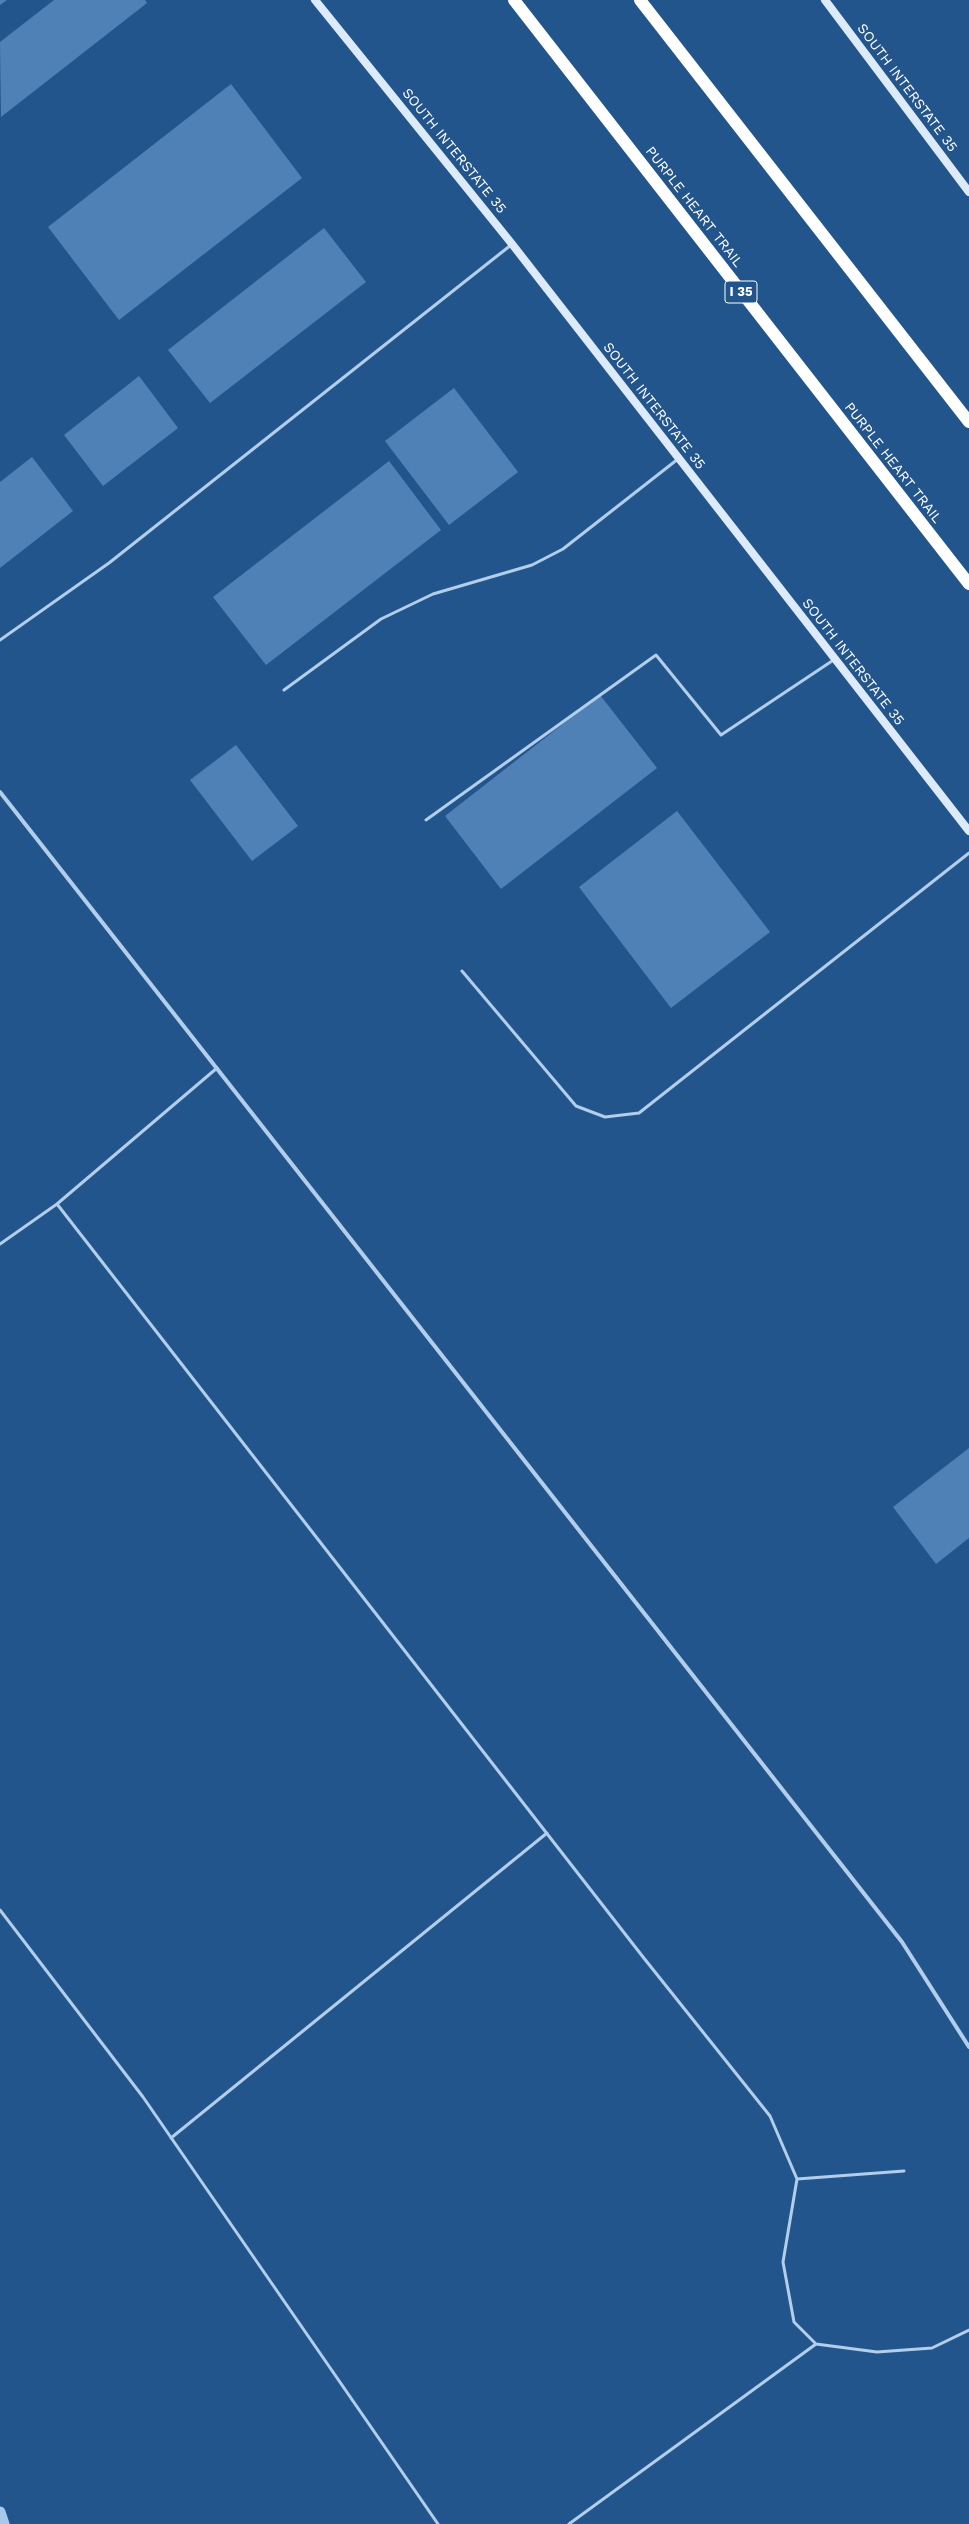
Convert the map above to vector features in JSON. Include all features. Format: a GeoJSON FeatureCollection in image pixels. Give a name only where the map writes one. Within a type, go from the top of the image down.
{"type":"FeatureCollection","features":[{"type":"Feature","properties":{"kind":"highway","name":"PURPLE HEART TRAIL"},"geometry":{"type":"LineString","coordinates":[[514,0],[969,584]]}},
{"type":"Feature","properties":{"kind":"highway"},"geometry":{"type":"LineString","coordinates":[[640,0],[969,422]]}},
{"type":"Feature","properties":{"kind":"main road","name":"SOUTH INTERSTATE 35"},"geometry":{"type":"LineString","coordinates":[[315,0],[512,244],[969,832]]}},
{"type":"Feature","properties":{"kind":"main road","name":"SOUTH INTERSTATE 35"},"geometry":{"type":"LineString","coordinates":[[825,0],[969,192]]}},
{"type":"Feature","properties":{"kind":"street"},"geometry":{"type":"LineString","coordinates":[[0,792],[902,1942],[969,2047]]}},
{"type":"Feature","properties":{"kind":"lane"},"geometry":{"type":"LineString","coordinates":[[0,640],[109,563],[512,244]]}},
{"type":"Feature","properties":{"kind":"lane"},"geometry":{"type":"LineString","coordinates":[[284,690],[381,619],[433,594],[532,565],[563,549],[678,459]]}},
{"type":"Feature","properties":{"kind":"lane"},"geometry":{"type":"LineString","coordinates":[[426,820],[656,655],[721,735],[834,659]]}},
{"type":"Feature","properties":{"kind":"lane"},"geometry":{"type":"LineString","coordinates":[[462,971],[576,1106],[605,1117],[639,1113],[969,853]]}},
{"type":"Feature","properties":{"kind":"lane"},"geometry":{"type":"LineString","coordinates":[[0,1244],[57,1204],[217,1068]]}},
{"type":"Feature","properties":{"kind":"lane"},"geometry":{"type":"LineString","coordinates":[[57,1204],[547,1833],[770,2116],[797,2179],[783,2262],[794,2322],[816,2344],[877,2352],[932,2348],[969,2330]]}},
{"type":"Feature","properties":{"kind":"lane"},"geometry":{"type":"LineString","coordinates":[[172,2138],[547,1833]]}},
{"type":"Feature","properties":{"kind":"lane"},"geometry":{"type":"LineString","coordinates":[[0,1910],[143,2097],[438,2524]]}},
{"type":"Feature","properties":{"kind":"lane"},"geometry":{"type":"LineString","coordinates":[[797,2179],[904,2171]]}},
{"type":"Feature","properties":{"kind":"lane"},"geometry":{"type":"LineString","coordinates":[[569,2524],[816,2344]]}},
{"type":"Feature","properties":{"kind":"building"},"geometry":{"type":"Polygon","coordinates":[[[0,0],[7,0],[0,5],[0,0]]]}},
{"type":"Feature","properties":{"kind":"building"},"geometry":{"type":"Polygon","coordinates":[[[54,0],[145,0],[147,3],[1,117],[0,42],[54,0]]]}},
{"type":"Feature","properties":{"kind":"building"},"geometry":{"type":"Polygon","coordinates":[[[231,84],[302,178],[119,320],[48,227],[231,84]]]}},
{"type":"Feature","properties":{"kind":"building"},"geometry":{"type":"Polygon","coordinates":[[[324,228],[366,282],[210,403],[168,350],[324,228]]]}},
{"type":"Feature","properties":{"kind":"building"},"geometry":{"type":"Polygon","coordinates":[[[139,376],[178,428],[103,486],[64,435],[139,376]]]}},
{"type":"Feature","properties":{"kind":"building"},"geometry":{"type":"Polygon","coordinates":[[[454,388],[518,472],[449,525],[385,441],[454,388]]]}},
{"type":"Feature","properties":{"kind":"building"},"geometry":{"type":"Polygon","coordinates":[[[32,457],[73,511],[0,568],[0,482],[32,457]]]}},
{"type":"Feature","properties":{"kind":"building"},"geometry":{"type":"Polygon","coordinates":[[[389,461],[441,530],[266,665],[213,597],[389,461]]]}},
{"type":"Feature","properties":{"kind":"building"},"geometry":{"type":"Polygon","coordinates":[[[600,695],[657,768],[501,889],[445,816],[600,695]]]}},
{"type":"Feature","properties":{"kind":"building"},"geometry":{"type":"Polygon","coordinates":[[[236,745],[298,826],[252,861],[190,780],[236,745]]]}},
{"type":"Feature","properties":{"kind":"building"},"geometry":{"type":"Polygon","coordinates":[[[677,811],[770,932],[671,1008],[579,887],[677,811]]]}},
{"type":"Feature","properties":{"kind":"building"},"geometry":{"type":"Polygon","coordinates":[[[969,1448],[969,1538],[936,1564],[893,1507],[969,1448]]]}},
{"type":"Feature","properties":{"kind":"waterway"},"geometry":{"type":"LineString","coordinates":[[0,2512],[4,2524]]}}]}
